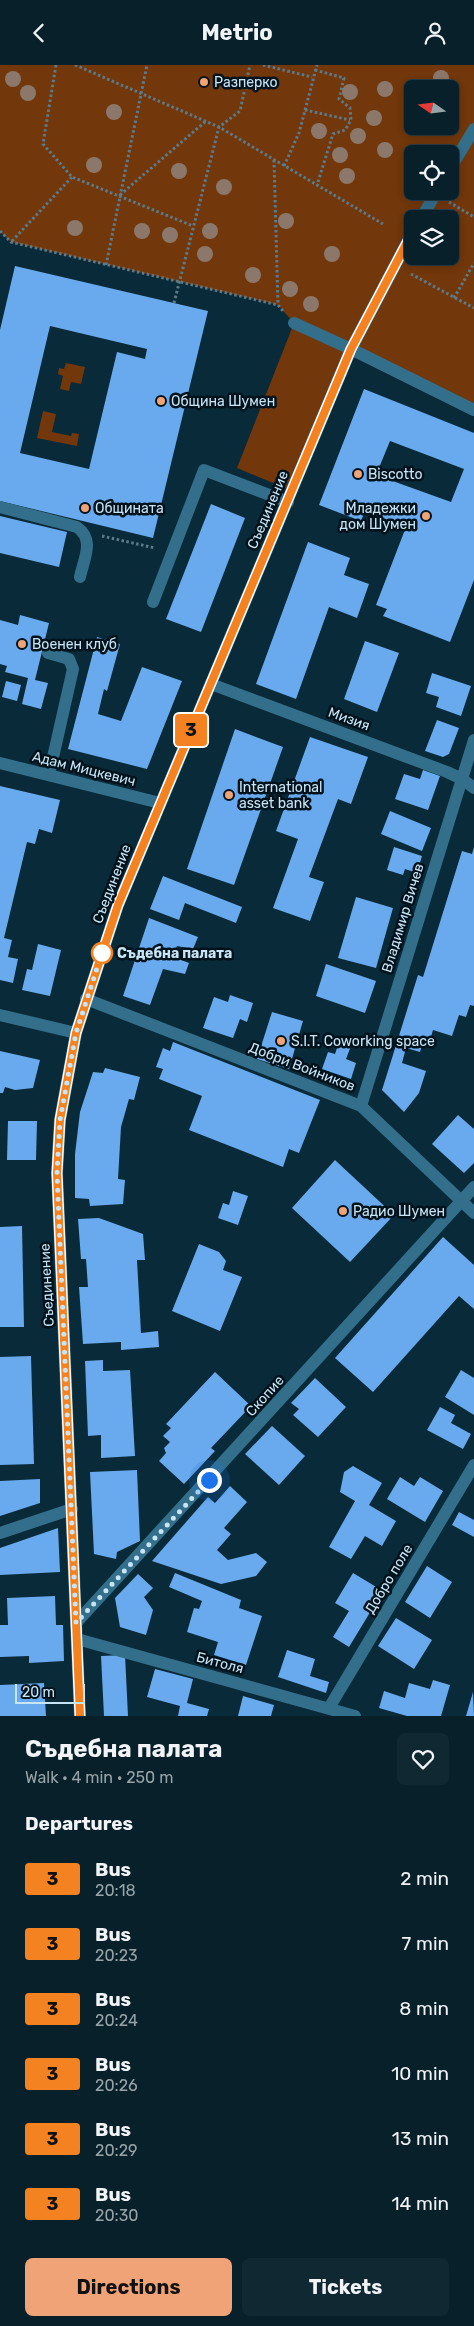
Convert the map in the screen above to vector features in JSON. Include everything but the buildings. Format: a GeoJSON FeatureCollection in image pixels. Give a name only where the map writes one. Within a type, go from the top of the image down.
{"type":"FeatureCollection","features":[{"type":"Feature","properties":{"kind":"street"},"geometry":{"type":"LineString","coordinates":[[459,154],[474,129]]}},
{"type":"Feature","properties":{"kind":"street","name":"Съединение"},"geometry":{"type":"LineString","coordinates":[[80,1716],[57,1173],[60,1120],[76,1033],[118,905],[160,803],[351,349],[404,248]]}},
{"type":"Feature","properties":{"kind":"street"},"geometry":{"type":"LineString","coordinates":[[294,323],[474,410]]}},
{"type":"Feature","properties":{"kind":"street"},"geometry":{"type":"LineString","coordinates":[[153,602],[204,469],[288,502]]}},
{"type":"Feature","properties":{"kind":"street"},"geometry":{"type":"LineString","coordinates":[[0,507],[76,527],[84,533],[88,543],[80,577]]}},
{"type":"Feature","properties":{"kind":"street"},"geometry":{"type":"LineString","coordinates":[[48,653],[69,659],[73,669],[49,775]]}},
{"type":"Feature","properties":{"kind":"street","name":"Мизия"},"geometry":{"type":"LineString","coordinates":[[210,684],[462,779],[474,788]]}},
{"type":"Feature","properties":{"kind":"street","name":"Владимир Вичев"},"geometry":{"type":"LineString","coordinates":[[361,1106],[474,740]]}},
{"type":"Feature","properties":{"kind":"street","name":"Адам Мицкевич"},"geometry":{"type":"LineString","coordinates":[[0,763],[160,803]]}},
{"type":"Feature","properties":{"kind":"street","name":"Добри Войников"},"geometry":{"type":"LineString","coordinates":[[86,999],[361,1106],[474,1213]]}},
{"type":"Feature","properties":{"kind":"street"},"geometry":{"type":"LineString","coordinates":[[0,1015],[76,1033]]}},
{"type":"Feature","properties":{"kind":"street","name":"Скопие"},"geometry":{"type":"LineString","coordinates":[[76,1623],[474,1187]]}},
{"type":"Feature","properties":{"kind":"street","name":"Добро поле"},"geometry":{"type":"LineString","coordinates":[[329,1708],[474,1465]]}},
{"type":"Feature","properties":{"kind":"street"},"geometry":{"type":"LineString","coordinates":[[0,1533],[72,1509]]}},
{"type":"Feature","properties":{"kind":"street","name":"Битоля"},"geometry":{"type":"LineString","coordinates":[[77,1639],[356,1716]]}},
{"type":"Feature","properties":{"kind":"path"},"geometry":{"type":"LineString","coordinates":[[56,65],[43,144],[72,177],[192,226]]}},
{"type":"Feature","properties":{"kind":"path"},"geometry":{"type":"LineString","coordinates":[[74,65],[141,92],[218,127],[383,224]]}},
{"type":"Feature","properties":{"kind":"path"},"geometry":{"type":"LineString","coordinates":[[106,265],[147,65]]}},
{"type":"Feature","properties":{"kind":"path"},"geometry":{"type":"LineString","coordinates":[[174,303],[218,127],[240,111],[250,65]]}},
{"type":"Feature","properties":{"kind":"path"},"geometry":{"type":"LineString","coordinates":[[263,65],[312,77]]}},
{"type":"Feature","properties":{"kind":"path"},"geometry":{"type":"LineString","coordinates":[[277,69],[281,65]]}},
{"type":"Feature","properties":{"kind":"path"},"geometry":{"type":"LineString","coordinates":[[284,166],[299,133],[312,77],[317,65]]}},
{"type":"Feature","properties":{"kind":"path"},"geometry":{"type":"LineString","coordinates":[[315,70],[344,78],[339,99],[350,107],[351,120],[345,130],[333,134],[318,185]]}},
{"type":"Feature","properties":{"kind":"path"},"geometry":{"type":"LineString","coordinates":[[305,110],[351,120]]}},
{"type":"Feature","properties":{"kind":"path"},"geometry":{"type":"LineString","coordinates":[[120,196],[206,121]]}},
{"type":"Feature","properties":{"kind":"path"},"geometry":{"type":"LineString","coordinates":[[274,160],[278,305]]}},
{"type":"Feature","properties":{"kind":"path"},"geometry":{"type":"LineString","coordinates":[[11,242],[72,177]]}},
{"type":"Feature","properties":{"kind":"path"},"geometry":{"type":"LineString","coordinates":[[448,200],[474,217]]}},
{"type":"Feature","properties":{"kind":"path"},"geometry":{"type":"LineString","coordinates":[[0,231],[11,242],[278,305],[294,323]]}},
{"type":"Feature","properties":{"kind":"path"},"geometry":{"type":"LineString","coordinates":[[454,297],[474,263]]}},
{"type":"Feature","properties":{"kind":"path"},"geometry":{"type":"LineString","coordinates":[[395,265],[474,308]]}},
{"type":"Feature","properties":{"kind":"path"},"geometry":{"type":"LineString","coordinates":[[84,533],[173,551]]}},
{"type":"Feature","properties":{"kind":"shaded area"},"geometry":{"type":"Polygon","coordinates":[[[0,65],[474,65],[474,410],[351,349],[292,491],[237,468],[294,323],[278,305],[11,242],[0,232],[0,65]]]}},
{"type":"Feature","properties":{"kind":"shaded area"},"geometry":{"type":"Polygon","coordinates":[[[66,363],[85,367],[81,384],[71,382],[69,391],[60,389],[63,376],[58,374],[59,368],[64,369],[66,363]]]}},
{"type":"Feature","properties":{"kind":"shaded area"},"geometry":{"type":"Polygon","coordinates":[[[43,411],[56,414],[52,432],[71,436],[72,433],[79,434],[77,446],[37,438],[43,411]]]}},
{"type":"Feature","properties":{"kind":"bus line","name":"3"},"geometry":{"type":"LineString","coordinates":[[80,1716],[57,1173],[60,1120],[76,1033],[118,905],[160,803],[351,349],[404,248]]}},
{"type":"Feature","properties":{"kind":"place","name":"Разперко"},"geometry":{"type":"Point","coordinates":[204,82]}},
{"type":"Feature","properties":{"kind":"place","name":"Община Шумен"},"geometry":{"type":"Point","coordinates":[161,401]}},
{"type":"Feature","properties":{"kind":"place","name":"Biscotto"},"geometry":{"type":"Point","coordinates":[358,474]}},
{"type":"Feature","properties":{"kind":"place","name":"Общината"},"geometry":{"type":"Point","coordinates":[85,508]}},
{"type":"Feature","properties":{"kind":"place","name":"Младежки дом Шумен"},"geometry":{"type":"Point","coordinates":[426,516]}},
{"type":"Feature","properties":{"kind":"place","name":"Военен клуб"},"geometry":{"type":"Point","coordinates":[22,644]}},
{"type":"Feature","properties":{"kind":"place","name":"International asset bank"},"geometry":{"type":"Point","coordinates":[229,795]}},
{"type":"Feature","properties":{"kind":"place","name":"Съдебна палата"},"geometry":{"type":"Point","coordinates":[102,953]}},
{"type":"Feature","properties":{"kind":"place","name":"S.I.T. Coworking space"},"geometry":{"type":"Point","coordinates":[281,1041]}},
{"type":"Feature","properties":{"kind":"place","name":"Радио Шумен"},"geometry":{"type":"Point","coordinates":[343,1211]}},
{"type":"Feature","properties":{"kind":"route"},"geometry":{"type":"LineString","coordinates":[[102,953],[76,1033],[60,1120],[57,1173],[76,1623],[209,1480]]}}]}
